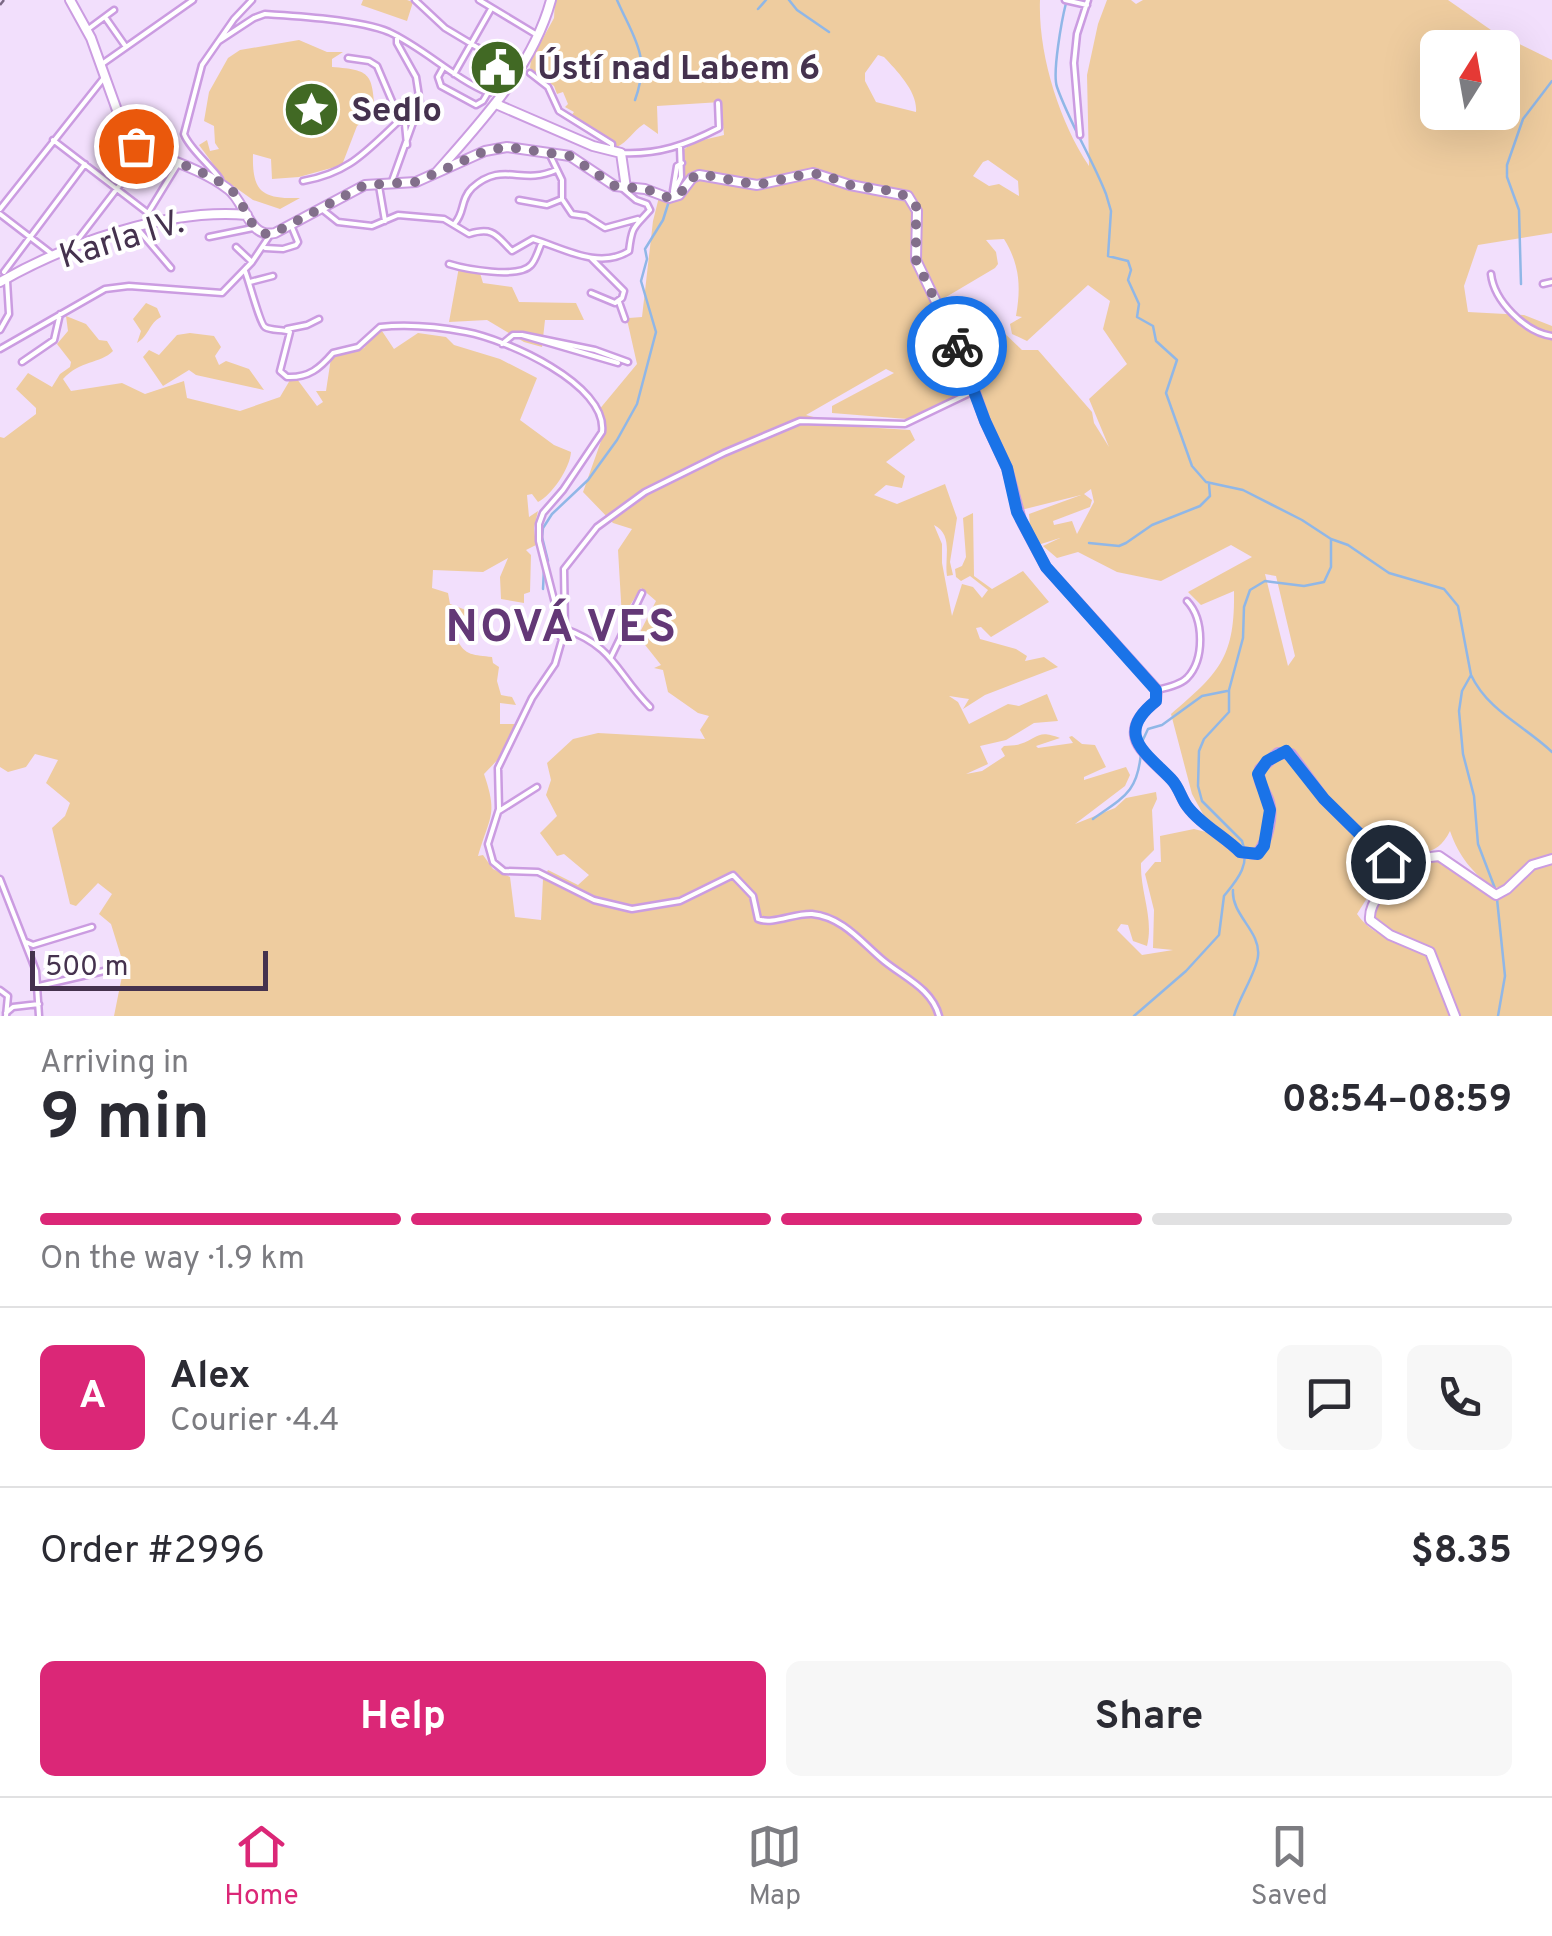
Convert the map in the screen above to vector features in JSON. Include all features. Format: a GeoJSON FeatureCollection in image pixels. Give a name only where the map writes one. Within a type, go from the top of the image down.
{"type":"FeatureCollection","features":[{"type":"Feature","properties":{"kind":"street"},"geometry":{"type":"LineString","coordinates":[[70,0],[86,30],[122,133],[136,146],[231,190],[255,228],[270,235]]}},
{"type":"Feature","properties":{"kind":"street"},"geometry":{"type":"LineString","coordinates":[[98,66],[193,0]]}},
{"type":"Feature","properties":{"kind":"street"},"geometry":{"type":"LineString","coordinates":[[220,184],[204,156],[184,134],[202,65],[252,0]]}},
{"type":"Feature","properties":{"kind":"street"},"geometry":{"type":"LineString","coordinates":[[415,0],[445,28],[505,64],[489,93],[476,106],[441,86],[438,77],[444,68]]}},
{"type":"Feature","properties":{"kind":"street"},"geometry":{"type":"LineString","coordinates":[[479,0],[537,35]]}},
{"type":"Feature","properties":{"kind":"street"},"geometry":{"type":"LineString","coordinates":[[433,176],[496,104],[537,35],[551,0]]}},
{"type":"Feature","properties":{"kind":"street"},"geometry":{"type":"LineString","coordinates":[[1065,0],[1088,3],[1077,34],[1074,64],[1080,135]]}},
{"type":"Feature","properties":{"kind":"street"},"geometry":{"type":"LineString","coordinates":[[454,74],[491,9]]}},
{"type":"Feature","properties":{"kind":"street"},"geometry":{"type":"LineString","coordinates":[[86,30],[114,10]]}},
{"type":"Feature","properties":{"kind":"street"},"geometry":{"type":"LineString","coordinates":[[220,41],[254,18],[268,14],[366,26],[397,36],[489,93]]}},
{"type":"Feature","properties":{"kind":"street"},"geometry":{"type":"LineString","coordinates":[[105,17],[126,47]]}},
{"type":"Feature","properties":{"kind":"street"},"geometry":{"type":"LineString","coordinates":[[391,184],[408,145],[420,97],[416,76],[397,43],[397,36]]}},
{"type":"Feature","properties":{"kind":"street"},"geometry":{"type":"LineString","coordinates":[[348,58],[377,66],[405,124],[408,145]]}},
{"type":"Feature","properties":{"kind":"street"},"geometry":{"type":"LineString","coordinates":[[530,73],[548,86],[559,111],[612,144],[624,185],[636,200],[649,205],[649,213],[606,228],[586,216],[572,214],[562,199],[562,180],[549,152]]}},
{"type":"Feature","properties":{"kind":"street"},"geometry":{"type":"LineString","coordinates":[[56,256],[0,212],[103,79]]}},
{"type":"Feature","properties":{"kind":"street"},"geometry":{"type":"LineString","coordinates":[[496,104],[616,152],[651,154],[680,148],[719,128],[718,102]]}},
{"type":"Feature","properties":{"kind":"street"},"geometry":{"type":"LineString","coordinates":[[303,181],[345,169],[400,120]]}},
{"type":"Feature","properties":{"kind":"street"},"geometry":{"type":"LineString","coordinates":[[53,140],[148,212],[178,164]]}},
{"type":"Feature","properties":{"kind":"street"},"geometry":{"type":"LineString","coordinates":[[674,195],[681,178],[680,148]]}},
{"type":"Feature","properties":{"kind":"street"},"geometry":{"type":"LineString","coordinates":[[0,348],[96,293],[121,286],[222,293],[264,248],[270,235],[365,185],[416,182],[494,149],[549,152],[582,161],[624,185],[674,195]]}},
{"type":"Feature","properties":{"kind":"street"},"geometry":{"type":"LineString","coordinates":[[74,248],[146,150]]}},
{"type":"Feature","properties":{"kind":"street"},"geometry":{"type":"LineString","coordinates":[[0,330],[9,314],[3,275],[85,164]]}},
{"type":"Feature","properties":{"kind":"street"},"geometry":{"type":"LineString","coordinates":[[454,224],[461,217],[463,199],[476,185],[495,174],[530,178],[556,170]]}},
{"type":"Feature","properties":{"kind":"street"},"geometry":{"type":"LineString","coordinates":[[674,195],[700,174],[757,185],[813,173],[908,196],[917,211],[916,260],[963,358],[1007,468],[1017,512],[1035,550],[1156,690],[1156,701],[1136,722],[1138,743],[1146,758],[1173,781],[1187,806],[1240,852],[1258,854],[1264,846],[1270,810],[1258,774],[1267,761],[1286,751],[1324,799],[1388,862],[1390,880],[1370,907],[1370,920],[1390,935],[1430,952],[1455,1016]]}},
{"type":"Feature","properties":{"kind":"street"},"geometry":{"type":"LineString","coordinates":[[379,184],[385,221]]}},
{"type":"Feature","properties":{"kind":"street"},"geometry":{"type":"LineString","coordinates":[[520,200],[547,204],[562,199]]}},
{"type":"Feature","properties":{"kind":"street"},"geometry":{"type":"LineString","coordinates":[[322,208],[338,222],[372,226],[398,216],[444,219],[469,234],[482,230],[500,236],[512,251],[528,240],[591,258],[627,253],[638,218]]}},
{"type":"Feature","properties":{"kind":"street","name":"Karla IV."},"geometry":{"type":"LineString","coordinates":[[3,275],[137,228],[206,214],[247,215]]}},
{"type":"Feature","properties":{"kind":"street"},"geometry":{"type":"LineString","coordinates":[[264,248],[294,247],[298,242],[291,225]]}},
{"type":"Feature","properties":{"kind":"street"},"geometry":{"type":"LineString","coordinates":[[137,228],[172,268]]}},
{"type":"Feature","properties":{"kind":"street"},"geometry":{"type":"LineString","coordinates":[[209,237],[255,228]]}},
{"type":"Feature","properties":{"kind":"street"},"geometry":{"type":"LineString","coordinates":[[449,264],[476,273],[524,269],[531,266],[542,242]]}},
{"type":"Feature","properties":{"kind":"street"},"geometry":{"type":"LineString","coordinates":[[236,247],[252,262]]}},
{"type":"Feature","properties":{"kind":"street"},"geometry":{"type":"LineString","coordinates":[[591,258],[624,291],[618,302]]}},
{"type":"Feature","properties":{"kind":"street"},"geometry":{"type":"LineString","coordinates":[[244,271],[260,322],[267,328],[287,329],[319,319]]}},
{"type":"Feature","properties":{"kind":"street"},"geometry":{"type":"LineString","coordinates":[[1490,274],[1500,298],[1524,324],[1552,336]]}},
{"type":"Feature","properties":{"kind":"street"},"geometry":{"type":"LineString","coordinates":[[250,282],[273,276]]}},
{"type":"Feature","properties":{"kind":"street"},"geometry":{"type":"LineString","coordinates":[[1544,284],[1552,282]]}},
{"type":"Feature","properties":{"kind":"street"},"geometry":{"type":"LineString","coordinates":[[592,293],[618,302]]}},
{"type":"Feature","properties":{"kind":"street"},"geometry":{"type":"LineString","coordinates":[[618,302],[625,318]]}},
{"type":"Feature","properties":{"kind":"street"},"geometry":{"type":"LineString","coordinates":[[22,362],[54,340],[60,314]]}},
{"type":"Feature","properties":{"kind":"street"},"geometry":{"type":"LineString","coordinates":[[287,329],[290,336],[280,371],[293,378],[323,367],[332,353],[358,347],[380,327],[467,332],[541,361],[585,392],[603,423],[598,442],[543,513],[539,524],[539,541],[561,640]]}},
{"type":"Feature","properties":{"kind":"street"},"geometry":{"type":"LineString","coordinates":[[502,344],[514,334],[522,335],[594,350],[628,362]]}},
{"type":"Feature","properties":{"kind":"street"},"geometry":{"type":"LineString","coordinates":[[522,335],[618,363]]}},
{"type":"Feature","properties":{"kind":"street"},"geometry":{"type":"LineString","coordinates":[[940,1016],[926,992],[883,960],[856,933],[813,914],[762,922],[753,896],[733,875],[668,906],[621,908],[594,900],[538,872],[504,872],[493,862],[488,836],[498,812],[496,777],[501,759],[532,698],[555,664],[566,629],[564,569],[597,527],[659,484],[785,426],[800,422],[905,424],[974,390]]}},
{"type":"Feature","properties":{"kind":"street"},"geometry":{"type":"LineString","coordinates":[[610,657],[642,594]]}},
{"type":"Feature","properties":{"kind":"street"},"geometry":{"type":"LineString","coordinates":[[1156,690],[1179,683],[1192,670],[1200,630],[1196,610],[1188,602]]}},
{"type":"Feature","properties":{"kind":"street"},"geometry":{"type":"LineString","coordinates":[[566,629],[592,639],[650,707]]}},
{"type":"Feature","properties":{"kind":"street"},"geometry":{"type":"LineString","coordinates":[[498,812],[537,787]]}},
{"type":"Feature","properties":{"kind":"street"},"geometry":{"type":"LineString","coordinates":[[1388,862],[1439,856],[1496,894],[1507,889],[1532,865],[1552,859]]}},
{"type":"Feature","properties":{"kind":"street"},"geometry":{"type":"LineString","coordinates":[[0,879],[39,986],[39,1016]]}},
{"type":"Feature","properties":{"kind":"street"},"geometry":{"type":"LineString","coordinates":[[26,942],[32,945],[92,927]]}},
{"type":"Feature","properties":{"kind":"street"},"geometry":{"type":"LineString","coordinates":[[39,986],[116,968]]}},
{"type":"Feature","properties":{"kind":"street"},"geometry":{"type":"LineString","coordinates":[[0,990],[21,1006]]}},
{"type":"Feature","properties":{"kind":"street"},"geometry":{"type":"LineString","coordinates":[[6,1015],[8,996]]}},
{"type":"Feature","properties":{"kind":"street"},"geometry":{"type":"LineString","coordinates":[[6,1015],[21,1006],[40,1004]]}},
{"type":"Feature","properties":{"kind":"shaded area"},"geometry":{"type":"Polygon","coordinates":[[[363,0],[413,2],[407,21],[361,5],[363,0]]]}},
{"type":"Feature","properties":{"kind":"shaded area"},"geometry":{"type":"Polygon","coordinates":[[[555,0],[1040,0],[1052,86],[1068,129],[1089,166],[1087,75],[1107,0],[1131,0],[1136,4],[1143,0],[1448,0],[1491,30],[1420,30],[1420,130],[1520,130],[1520,44],[1552,60],[1552,233],[1478,245],[1464,286],[1468,312],[1524,315],[1552,326],[1552,856],[1531,860],[1503,887],[1492,888],[1467,863],[1450,831],[1430,851],[1394,854],[1363,836],[1335,808],[1336,817],[1386,863],[1385,879],[1374,887],[1357,914],[1375,931],[1430,959],[1446,1003],[1451,994],[1437,959],[1427,946],[1371,919],[1394,867],[1436,860],[1499,898],[1533,868],[1552,864],[1552,1016],[114,1016],[124,966],[111,924],[99,914],[112,894],[98,883],[76,906],[70,904],[52,828],[65,816],[70,803],[46,783],[58,760],[35,754],[26,767],[8,772],[0,767],[0,437],[36,414],[36,408],[16,389],[28,373],[52,387],[70,367],[71,362],[57,344],[68,331],[66,316],[86,324],[113,351],[76,368],[63,379],[71,391],[122,383],[145,394],[184,381],[187,398],[240,411],[280,397],[290,380],[297,379],[317,406],[323,402],[316,391],[326,391],[331,358],[364,348],[380,328],[394,349],[418,333],[446,337],[454,345],[500,359],[537,378],[520,420],[554,445],[571,452],[564,473],[549,493],[538,502],[532,494],[527,495],[529,517],[538,511],[536,545],[526,550],[531,555],[530,592],[524,594],[524,603],[501,599],[500,577],[508,558],[483,572],[433,570],[432,588],[448,593],[450,604],[471,612],[472,621],[454,634],[459,620],[449,616],[445,630],[467,652],[492,657],[499,667],[501,695],[512,697],[516,705],[500,703],[500,724],[519,724],[506,751],[484,774],[491,807],[478,856],[483,855],[493,869],[510,877],[515,917],[541,920],[543,879],[548,870],[578,885],[589,875],[564,854],[557,856],[540,833],[557,816],[546,795],[551,780],[547,763],[573,739],[598,733],[705,739],[700,730],[709,716],[668,692],[663,670],[654,668],[661,665],[638,636],[656,601],[641,588],[622,618],[618,550],[632,529],[613,523],[583,492],[606,427],[598,411],[637,364],[628,324],[619,308],[629,318],[642,317],[659,197],[673,199],[684,177],[682,151],[697,142],[724,135],[721,102],[657,106],[658,134],[644,124],[617,147],[571,116],[574,112],[565,107],[568,104],[563,92],[557,94],[554,86],[530,68],[554,18],[555,0]],[[878,55],[865,73],[876,102],[916,112],[910,90],[884,57],[878,55]],[[988,160],[973,176],[989,186],[999,184],[1019,196],[1018,181],[988,160]],[[1004,239],[986,240],[996,252],[995,268],[941,300],[922,266],[923,260],[912,263],[964,372],[966,392],[907,419],[832,413],[832,406],[894,373],[886,369],[806,415],[847,426],[910,430],[915,440],[886,462],[905,476],[902,488],[886,485],[874,495],[897,504],[945,484],[957,518],[950,562],[953,575],[947,576],[946,541],[934,525],[942,544],[952,616],[962,584],[973,587],[982,598],[988,590],[970,576],[961,581],[956,577],[955,569],[962,566],[966,557],[963,518],[973,513],[974,576],[992,589],[1023,571],[1049,602],[991,637],[981,627],[976,628],[980,639],[1016,649],[1027,656],[1025,661],[1044,657],[1058,667],[985,695],[963,709],[969,699],[949,696],[958,702],[969,724],[1008,704],[1019,706],[1047,694],[1058,721],[1034,723],[1006,740],[980,746],[988,764],[966,774],[982,771],[1005,756],[1001,749],[1004,746],[1018,745],[1042,734],[1060,738],[1038,748],[1073,743],[1069,737],[1072,736],[1082,744],[1095,745],[1106,767],[1084,780],[1126,767],[1130,775],[1125,786],[1075,824],[1115,808],[1126,798],[1156,792],[1152,810],[1154,850],[1141,863],[1149,925],[1147,946],[1133,941],[1128,925],[1121,924],[1117,930],[1142,955],[1173,950],[1153,948],[1154,910],[1145,874],[1155,862],[1161,862],[1160,836],[1194,829],[1214,834],[1192,794],[1171,714],[1221,662],[1234,614],[1234,591],[1201,605],[1188,592],[1252,557],[1231,545],[1161,581],[1117,572],[1078,552],[1057,558],[1043,546],[1060,538],[1037,542],[1029,514],[1081,495],[1021,510],[1011,465],[987,420],[975,375],[961,345],[998,327],[1022,350],[1038,350],[1092,412],[1094,423],[1109,447],[1089,399],[1127,364],[1103,329],[1110,301],[1088,285],[1027,341],[1012,334],[1010,324],[1022,317],[1016,316],[1016,267],[1004,239]],[[1091,489],[1084,494],[1092,500],[1090,507],[1053,521],[1054,525],[1072,521],[1077,534],[1094,502],[1091,489]],[[1265,574],[1288,666],[1295,656],[1276,576],[1265,574]]]}},
{"type":"Feature","properties":{"kind":"shaded area"},"geometry":{"type":"Polygon","coordinates":[[[299,40],[327,52],[343,52],[332,59],[332,67],[367,76],[375,113],[357,126],[342,165],[299,177],[272,179],[271,159],[253,154],[255,177],[262,191],[276,197],[300,198],[280,209],[253,200],[225,180],[199,145],[207,140],[210,151],[219,149],[214,126],[204,121],[209,92],[228,58],[240,50],[299,40]]]}},
{"type":"Feature","properties":{"kind":"shaded area"},"geometry":{"type":"Polygon","coordinates":[[[459,267],[480,273],[483,283],[512,287],[519,302],[576,303],[584,320],[545,320],[542,347],[524,342],[487,320],[449,322],[459,267]]]}},
{"type":"Feature","properties":{"kind":"shaded area"},"geometry":{"type":"Polygon","coordinates":[[[146,303],[157,308],[161,317],[137,343],[141,331],[133,319],[146,303]]]}},
{"type":"Feature","properties":{"kind":"shaded area"},"geometry":{"type":"Polygon","coordinates":[[[177,335],[214,336],[221,347],[215,356],[219,365],[226,361],[249,369],[264,390],[196,375],[189,370],[163,386],[143,357],[149,350],[159,355],[177,335]]]}},
{"type":"Feature","properties":{"kind":"waterway"},"geometry":{"type":"LineString","coordinates":[[617,0],[641,59],[635,100]]}},
{"type":"Feature","properties":{"kind":"waterway"},"geometry":{"type":"LineString","coordinates":[[758,9],[766,0]]}},
{"type":"Feature","properties":{"kind":"waterway"},"geometry":{"type":"LineString","coordinates":[[789,0],[829,32]]}},
{"type":"Feature","properties":{"kind":"waterway"},"geometry":{"type":"LineString","coordinates":[[1066,3],[1057,58],[1057,87],[1106,194],[1111,211],[1108,256],[1128,261],[1128,280],[1139,304],[1137,317],[1153,326],[1156,341],[1177,360],[1166,393],[1192,466],[1206,482],[1243,490],[1331,539],[1331,567],[1324,582],[1304,586],[1265,581],[1250,590],[1244,607],[1243,638],[1229,690],[1229,712],[1204,739],[1199,751],[1198,786],[1202,801],[1242,841],[1244,865],[1224,896],[1219,935],[1186,971],[1134,1016]]}},
{"type":"Feature","properties":{"kind":"waterway"},"geometry":{"type":"LineString","coordinates":[[1521,284],[1519,210],[1507,177],[1507,165],[1523,119],[1552,81]]}},
{"type":"Feature","properties":{"kind":"waterway"},"geometry":{"type":"LineString","coordinates":[[543,589],[548,561],[543,528],[552,514],[588,480],[637,404],[656,332],[641,281],[647,259],[645,249],[663,220],[669,201]]}},
{"type":"Feature","properties":{"kind":"waterway"},"geometry":{"type":"LineString","coordinates":[[1089,543],[1126,543],[1152,525],[1200,506],[1210,496],[1209,484]]}},
{"type":"Feature","properties":{"kind":"waterway"},"geometry":{"type":"LineString","coordinates":[[1331,539],[1348,545],[1389,573],[1444,589],[1458,606],[1471,675],[1462,691],[1459,711],[1463,754],[1474,796],[1478,844],[1496,891]]}},
{"type":"Feature","properties":{"kind":"waterway"},"geometry":{"type":"LineString","coordinates":[[1471,675],[1487,699],[1552,752]]}},
{"type":"Feature","properties":{"kind":"waterway"},"geometry":{"type":"LineString","coordinates":[[1141,744],[1148,729],[1162,725],[1202,696],[1227,691]]}},
{"type":"Feature","properties":{"kind":"waterway"},"geometry":{"type":"LineString","coordinates":[[1093,819],[1128,792],[1137,776],[1141,752]]}},
{"type":"Feature","properties":{"kind":"waterway"},"geometry":{"type":"LineString","coordinates":[[1233,890],[1236,907],[1258,947],[1255,969],[1234,1016]]}},
{"type":"Feature","properties":{"kind":"waterway"},"geometry":{"type":"LineString","coordinates":[[1497,899],[1505,976],[1498,1016]]}},
{"type":"Feature","properties":{"kind":"railway"},"geometry":{"type":"LineString","coordinates":[[0,5],[4,0]]}},
{"type":"Feature","properties":{"kind":"way so far"},"geometry":{"type":"LineString","coordinates":[[136,146],[208,176],[231,190],[255,228],[270,235],[365,185],[416,182],[485,151],[507,147],[570,156],[615,186],[646,189],[669,198],[679,195],[700,174],[757,185],[813,173],[850,185],[899,192],[916,205],[914,254],[957,346]]}},
{"type":"Feature","properties":{"kind":"place","name":"Ústí nad Labem 6"},"geometry":{"type":"Point","coordinates":[498,67]}},
{"type":"Feature","properties":{"kind":"place","name":"Sedlo"},"geometry":{"type":"Point","coordinates":[312,109]}},
{"type":"Feature","properties":{"kind":"district","name":"NOVÁ VES"},"geometry":{"type":"Point","coordinates":[562,625]}},
{"type":"Feature","properties":{"kind":"route"},"geometry":{"type":"LineString","coordinates":[[957,346],[1007,468],[1017,512],[1035,550],[1158,694],[1136,722],[1135,737],[1146,758],[1173,781],[1187,806],[1248,855],[1258,854],[1264,846],[1270,810],[1258,774],[1267,761],[1286,751],[1324,799],[1388,862]]}}]}
